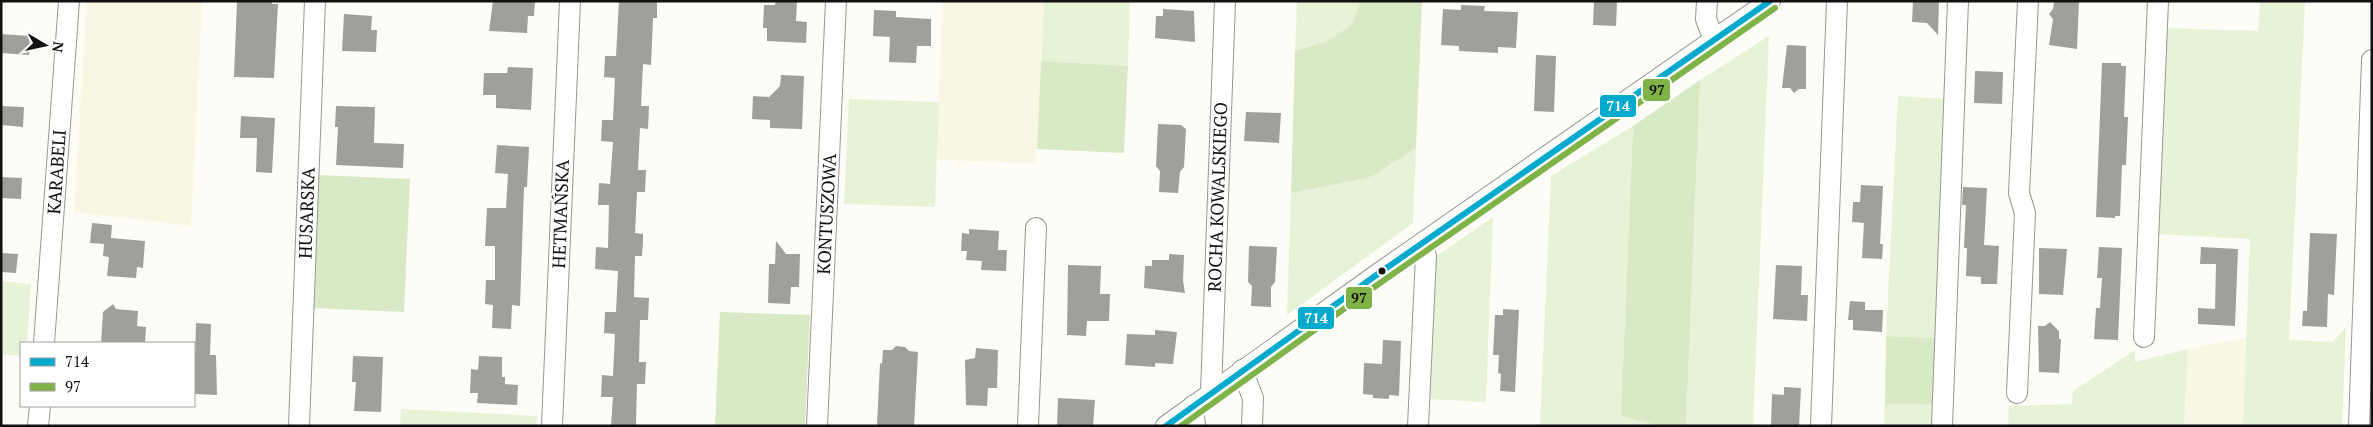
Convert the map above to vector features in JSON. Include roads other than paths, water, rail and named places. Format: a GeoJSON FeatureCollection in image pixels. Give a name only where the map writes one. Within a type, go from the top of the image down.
{"type":"FeatureCollection","features":[{"type":"Feature","properties":{"kind":"street","name":"KARABELI"},"geometry":{"type":"LineString","coordinates":[[44,342],[69,1]]}},
{"type":"Feature","properties":{"kind":"street","name":"HUSARSKA"},"geometry":{"type":"LineString","coordinates":[[299,426],[315,1]]}},
{"type":"Feature","properties":{"kind":"street","name":"HETMAŃSKA"},"geometry":{"type":"LineString","coordinates":[[552,426],[570,1]]}},
{"type":"Feature","properties":{"kind":"street","name":"KONTUSZOWA"},"geometry":{"type":"LineString","coordinates":[[817,426],[836,1]]}},
{"type":"Feature","properties":{"kind":"street","name":"ROCHA KOWALSKIEGO"},"geometry":{"type":"LineString","coordinates":[[1211,392],[1225,1]]}},
{"type":"Feature","properties":{"kind":"street"},"geometry":{"type":"LineString","coordinates":[[1707,1],[1706,19],[1714,40]]}},
{"type":"Feature","properties":{"kind":"street"},"geometry":{"type":"LineString","coordinates":[[1166,426],[1242,370],[1770,1]]}},
{"type":"Feature","properties":{"kind":"street"},"geometry":{"type":"LineString","coordinates":[[1821,426],[1837,1]]}},
{"type":"Feature","properties":{"kind":"street"},"geometry":{"type":"LineString","coordinates":[[1942,426],[1958,1]]}},
{"type":"Feature","properties":{"kind":"street"},"geometry":{"type":"LineString","coordinates":[[2017,393],[2025,213],[2019,193],[2028,1]]}},
{"type":"Feature","properties":{"kind":"street"},"geometry":{"type":"LineString","coordinates":[[2144,337],[2158,1]]}},
{"type":"Feature","properties":{"kind":"street"},"geometry":{"type":"LineString","coordinates":[[2359,426],[2372,60]]}},
{"type":"Feature","properties":{"kind":"street"},"geometry":{"type":"LineString","coordinates":[[1028,426],[1036,228]]}},
{"type":"Feature","properties":{"kind":"street"},"geometry":{"type":"LineString","coordinates":[[1418,426],[1426,256],[1423,243]]}},
{"type":"Feature","properties":{"kind":"street"},"geometry":{"type":"LineString","coordinates":[[1242,370],[1253,398],[1252,426]]}},
{"type":"Feature","properties":{"kind":"street"},"geometry":{"type":"LineString","coordinates":[[1193,406],[1195,426]]}},
{"type":"Feature","properties":{"kind":"street"},"geometry":{"type":"LineString","coordinates":[[38,426],[40,407]]}}]}
